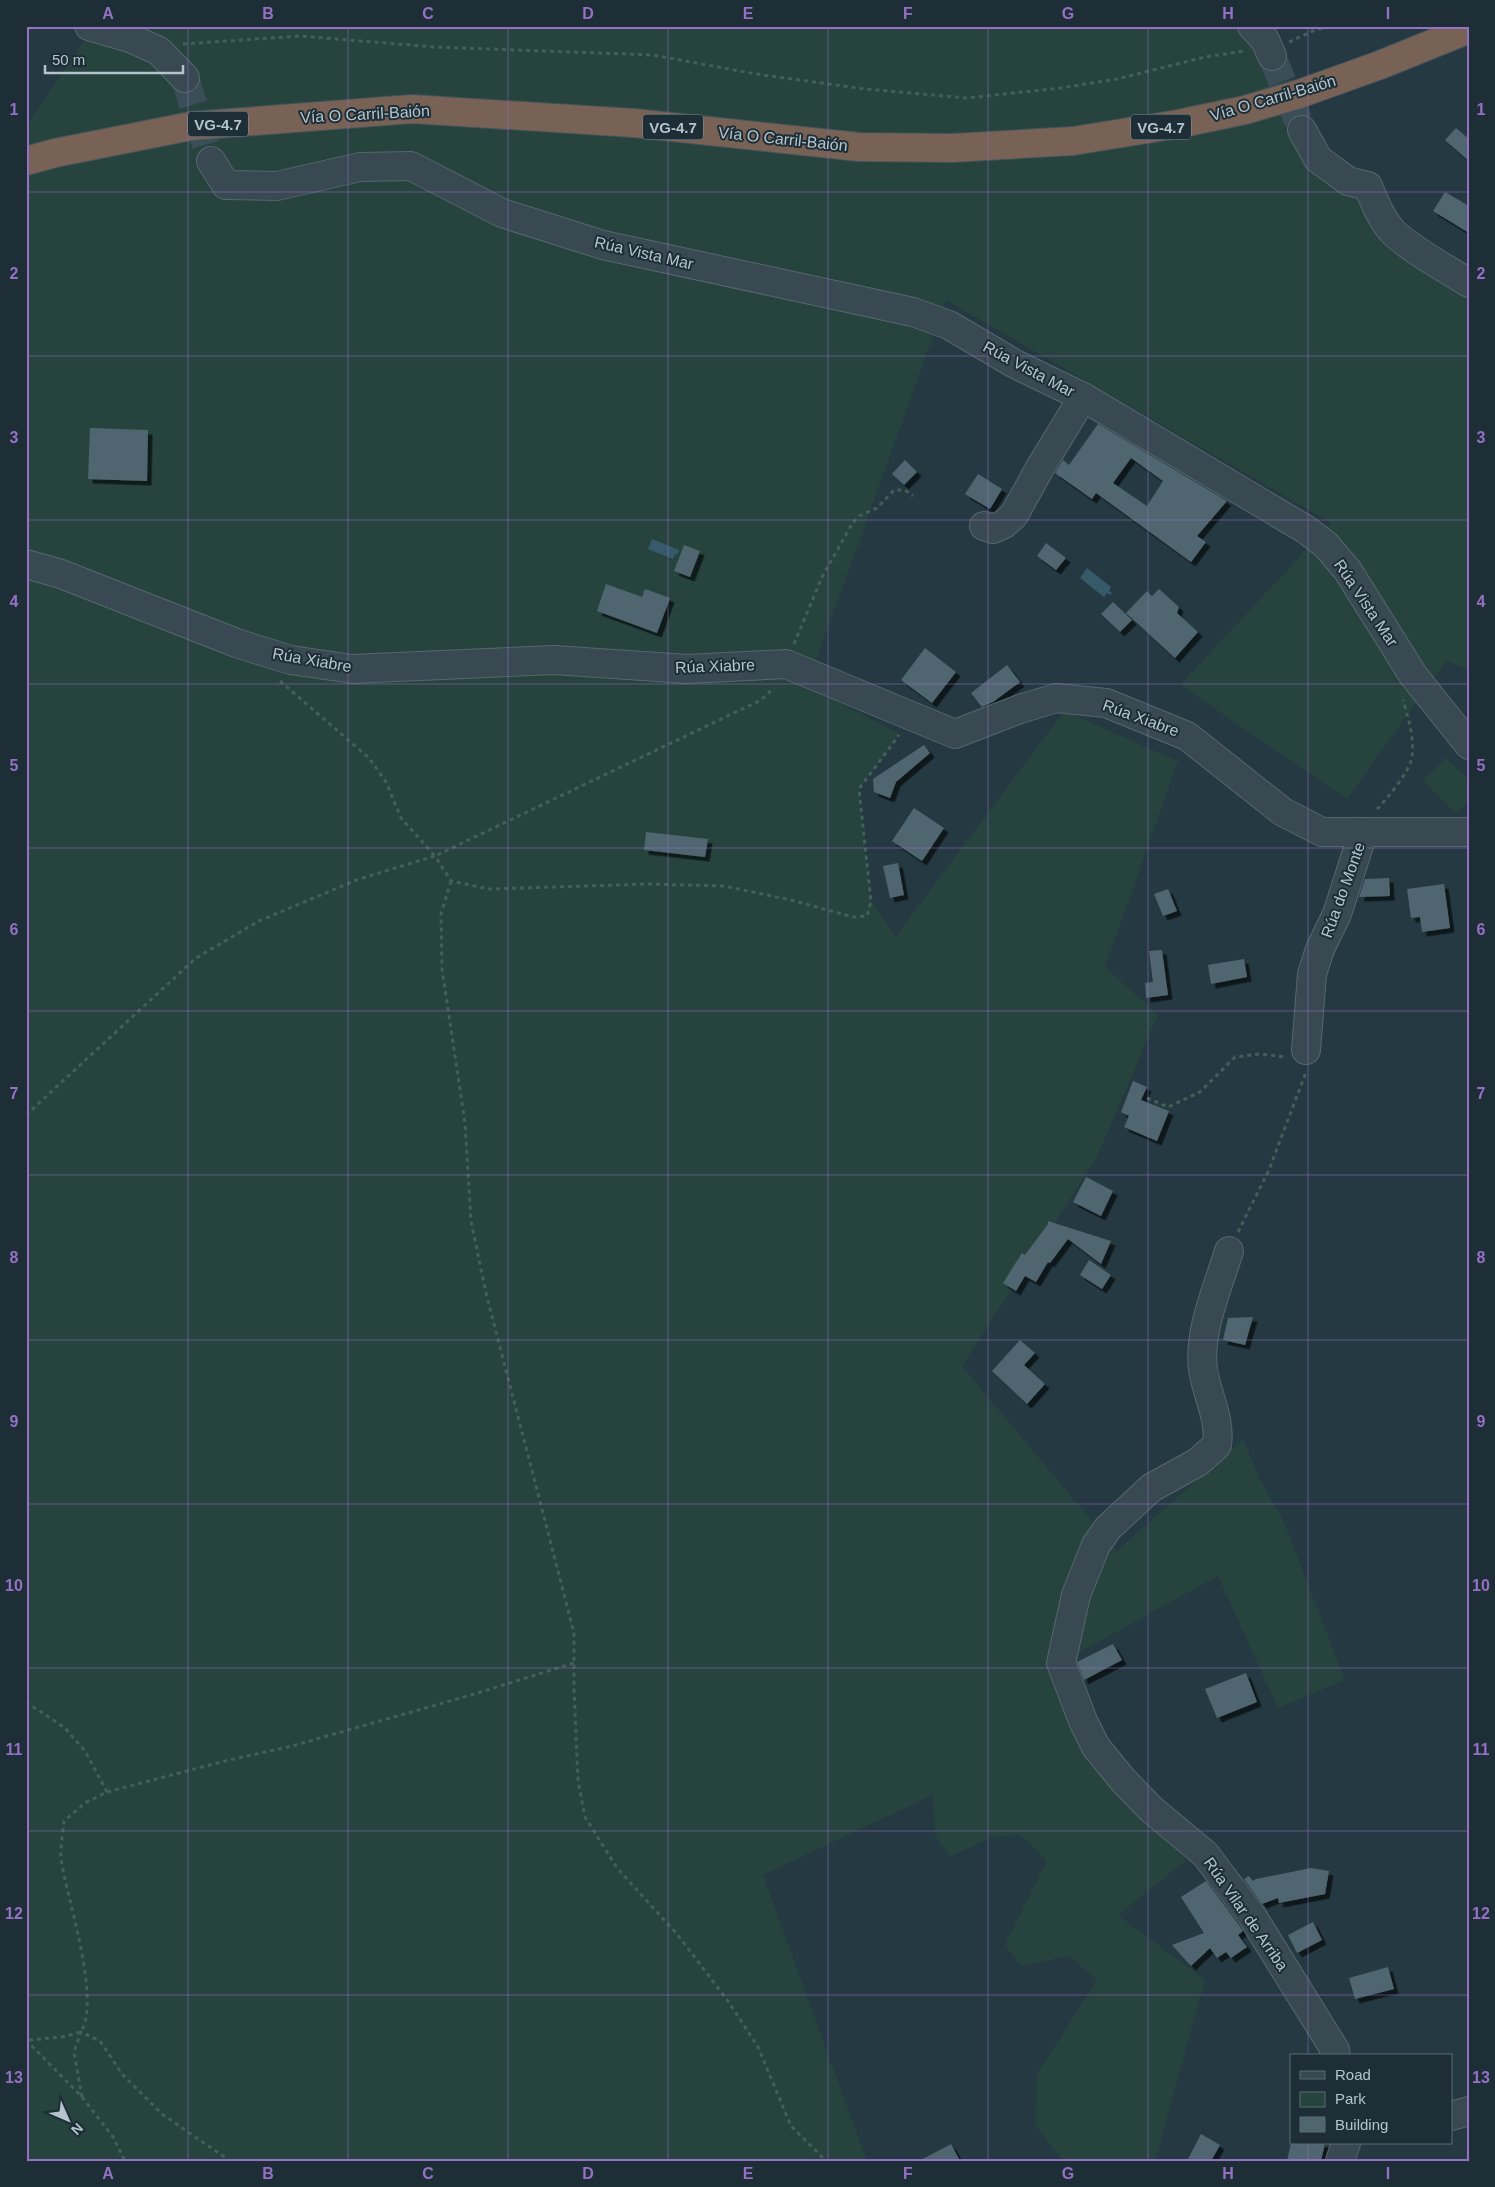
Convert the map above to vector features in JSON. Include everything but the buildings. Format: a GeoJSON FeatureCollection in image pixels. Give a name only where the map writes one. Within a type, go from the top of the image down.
{"type":"FeatureCollection","features":[{"type":"Feature","properties":{"kind":"highway","name":"Vía O Carril-Baión"},"geometry":{"type":"LineString","coordinates":[[26,161],[55,153],[191,126],[412,109],[634,123],[859,147],[952,148],[1073,141],[1178,124],[1245,110],[1353,74],[1469,29]]}},
{"type":"Feature","properties":{"kind":"street"},"geometry":{"type":"LineString","coordinates":[[89,26],[130,38],[159,51],[185,78]]}},
{"type":"Feature","properties":{"kind":"street"},"geometry":{"type":"LineString","coordinates":[[1252,26],[1265,40],[1272,56]]}},
{"type":"Feature","properties":{"kind":"street"},"geometry":{"type":"LineString","coordinates":[[1302,130],[1318,159],[1348,181],[1368,186],[1375,205],[1393,232],[1440,266],[1469,283]]}},
{"type":"Feature","properties":{"kind":"street","name":"Rúa Vista Mar"},"geometry":{"type":"LineString","coordinates":[[211,162],[226,185],[277,186],[360,167],[411,166],[502,213],[603,246],[913,312],[949,325],[1015,364],[1083,397],[1305,529],[1326,545],[1361,590],[1413,675],[1469,745]]}},
{"type":"Feature","properties":{"kind":"street","name":"Rúa Vista Mar"},"geometry":{"type":"LineString","coordinates":[[984,526],[994,529],[1004,524],[1014,515],[1083,397]]}},
{"type":"Feature","properties":{"kind":"street","name":"Rúa Xiabre"},"geometry":{"type":"LineString","coordinates":[[26,564],[61,574],[239,644],[292,660],[352,669],[554,660],[687,669],[786,664],[955,734],[1020,709],[1056,698],[1106,703],[1188,736],[1283,812],[1322,832],[1364,833]]}},
{"type":"Feature","properties":{"kind":"street","name":"Rúa do Monte"},"geometry":{"type":"LineString","coordinates":[[1306,1050],[1312,974],[1320,949],[1337,914],[1364,833],[1469,832]]}},
{"type":"Feature","properties":{"kind":"street","name":"Rúa Vilar de Arriba"},"geometry":{"type":"LineString","coordinates":[[1229,1250],[1204,1337],[1203,1369],[1219,1434],[1217,1445],[1198,1462],[1151,1488],[1108,1528],[1096,1545],[1076,1595],[1061,1663],[1083,1721],[1096,1747],[1123,1780],[1151,1809],[1205,1854],[1252,1916],[1335,2050],[1336,2054]]}},
{"type":"Feature","properties":{"kind":"street"},"geometry":{"type":"LineString","coordinates":[[1452,2116],[1469,2111]]}},
{"type":"Feature","properties":{"kind":"street"},"geometry":{"type":"LineString","coordinates":[[1340,2161],[1346,2144]]}},
{"type":"Feature","properties":{"kind":"path"},"geometry":{"type":"LineString","coordinates":[[159,51],[185,43],[300,36],[434,47],[653,56],[756,74],[865,89],[967,98],[1061,88],[1117,79],[1205,57],[1244,50],[1272,56],[1286,43],[1315,30],[1331,26]]}},
{"type":"Feature","properties":{"kind":"path"},"geometry":{"type":"LineString","coordinates":[[26,1115],[196,958],[259,921],[359,879],[435,856],[761,700],[780,684],[786,664],[822,577],[852,524],[859,516],[876,508],[894,490],[905,490],[913,496]]}},
{"type":"Feature","properties":{"kind":"path"},"geometry":{"type":"LineString","coordinates":[[1364,833],[1373,814],[1388,797],[1411,761],[1412,731],[1402,697],[1404,684],[1413,675]]}},
{"type":"Feature","properties":{"kind":"path"},"geometry":{"type":"LineString","coordinates":[[275,677],[369,758],[386,782],[401,818],[435,856],[451,880],[489,889],[648,884],[724,886],[791,900],[854,917],[867,916],[871,901],[859,789],[900,734],[923,721]]}},
{"type":"Feature","properties":{"kind":"path"},"geometry":{"type":"LineString","coordinates":[[451,880],[441,914],[442,969],[465,1124],[471,1221],[486,1293],[574,1633],[578,1782],[585,1817],[617,1868],[677,1934],[728,2001],[758,2047],[791,2126],[826,2161]]}},
{"type":"Feature","properties":{"kind":"path"},"geometry":{"type":"LineString","coordinates":[[1147,1098],[1168,1107],[1200,1092],[1235,1057],[1260,1054],[1290,1057],[1306,1050],[1310,1057],[1269,1170],[1229,1250]]}},
{"type":"Feature","properties":{"kind":"path"},"geometry":{"type":"LineString","coordinates":[[82,2097],[74,2052],[86,2024],[87,2003],[82,1956],[61,1857],[64,1821],[84,1803],[107,1792],[225,1761],[292,1746],[471,1695],[574,1663]]}},
{"type":"Feature","properties":{"kind":"path"},"geometry":{"type":"LineString","coordinates":[[26,1702],[65,1728],[85,1751],[107,1792]]}},
{"type":"Feature","properties":{"kind":"path"},"geometry":{"type":"LineString","coordinates":[[28,2040],[62,2037],[81,2032],[100,2041],[122,2074],[162,2114],[230,2161]]}},
{"type":"Feature","properties":{"kind":"path"},"geometry":{"type":"LineString","coordinates":[[28,2040],[82,2097],[113,2137],[125,2161]]}},
{"type":"Feature","properties":{"kind":"green space"},"geometry":{"type":"Polygon","coordinates":[[[94,26],[1252,26],[1265,40],[1299,94],[1287,98],[1318,159],[1393,232],[1469,283],[1469,671],[1447,660],[1347,799],[1180,685],[1331,523],[946,300],[807,686],[900,734],[859,789],[871,901],[896,936],[1064,711],[1178,761],[1105,967],[1158,1015],[1096,1159],[962,1366],[1117,1551],[1243,1439],[1259,1478],[1284,1522],[1345,1680],[1278,1708],[1218,1576],[1080,1652],[1058,1674],[1080,1733],[1112,1790],[1187,1860],[1118,1915],[1205,1980],[1155,2161],[1063,2161],[1036,2126],[1037,2074],[1097,1980],[1069,1956],[1021,1966],[1005,1945],[1047,1861],[1020,1835],[992,1837],[950,1857],[935,1835],[933,1795],[763,1875],[867,2161],[26,2161],[26,127],[94,26]]]}},
{"type":"Feature","properties":{"kind":"green space"},"geometry":{"type":"Polygon","coordinates":[[[1446,758],[1469,780],[1469,801],[1456,814],[1423,781],[1446,758]]]}},
{"type":"Feature","properties":{"kind":"water"},"geometry":{"type":"Polygon","coordinates":[[[652,539],[679,550],[677,555],[675,554],[673,559],[648,549],[652,539]]]}},
{"type":"Feature","properties":{"kind":"water"},"geometry":{"type":"Polygon","coordinates":[[[1087,568],[1111,587],[1109,591],[1112,593],[1110,595],[1107,593],[1104,597],[1080,578],[1087,568]]]}},
{"type":"Feature","properties":{"kind":"tunnel"},"geometry":{"type":"LineString","coordinates":[[1272,56],[1302,130]]}},
{"type":"Feature","properties":{"kind":"tunnel"},"geometry":{"type":"LineString","coordinates":[[185,78],[211,161]]}}]}
